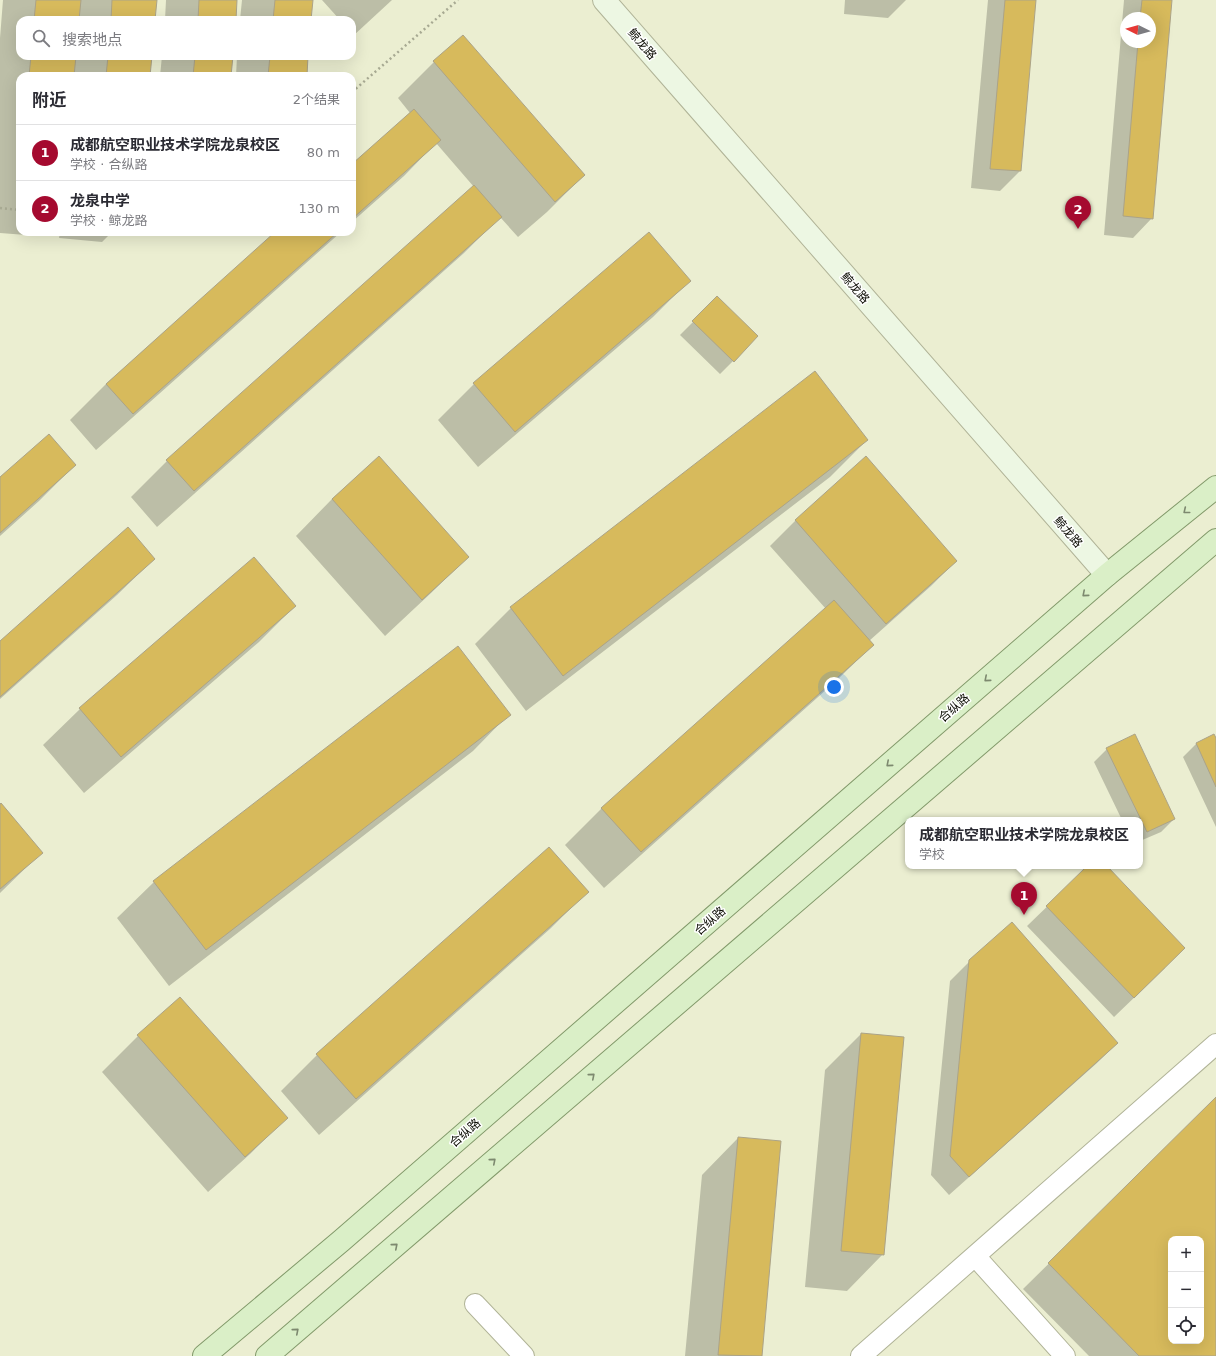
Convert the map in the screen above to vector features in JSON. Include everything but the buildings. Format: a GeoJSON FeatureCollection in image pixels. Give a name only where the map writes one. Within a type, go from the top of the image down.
{"type":"FeatureCollection","features":[{"type":"Feature","properties":{"kind":"main road","name":"合纵路"},"geometry":{"type":"LineString","coordinates":[[204,1356],[341,1241],[1107,575],[1216,487]]}},
{"type":"Feature","properties":{"kind":"main road"},"geometry":{"type":"LineString","coordinates":[[267,1356],[1216,540]]}},
{"type":"Feature","properties":{"kind":"street","name":"鲸龙路"},"geometry":{"type":"LineString","coordinates":[[604,0],[1107,575]]}},
{"type":"Feature","properties":{"kind":"street"},"geometry":{"type":"LineString","coordinates":[[861,1356],[1216,1044]]}},
{"type":"Feature","properties":{"kind":"street"},"geometry":{"type":"LineString","coordinates":[[975,1256],[1065,1356]]}},
{"type":"Feature","properties":{"kind":"street"},"geometry":{"type":"LineString","coordinates":[[475,1304],[524,1356]]}},
{"type":"Feature","properties":{"kind":"path"},"geometry":{"type":"LineString","coordinates":[[356,89],[458,0]]}},
{"type":"Feature","properties":{"kind":"path"},"geometry":{"type":"LineString","coordinates":[[0,208],[16,210]]}},
{"type":"Feature","properties":{"kind":"place","name":"龙泉中学"},"geometry":{"type":"Point","coordinates":[1078,229]}},
{"type":"Feature","properties":{"kind":"place","name":"成都航空职业技术学院龙泉校区"},"geometry":{"type":"Point","coordinates":[1024,915]}}]}
